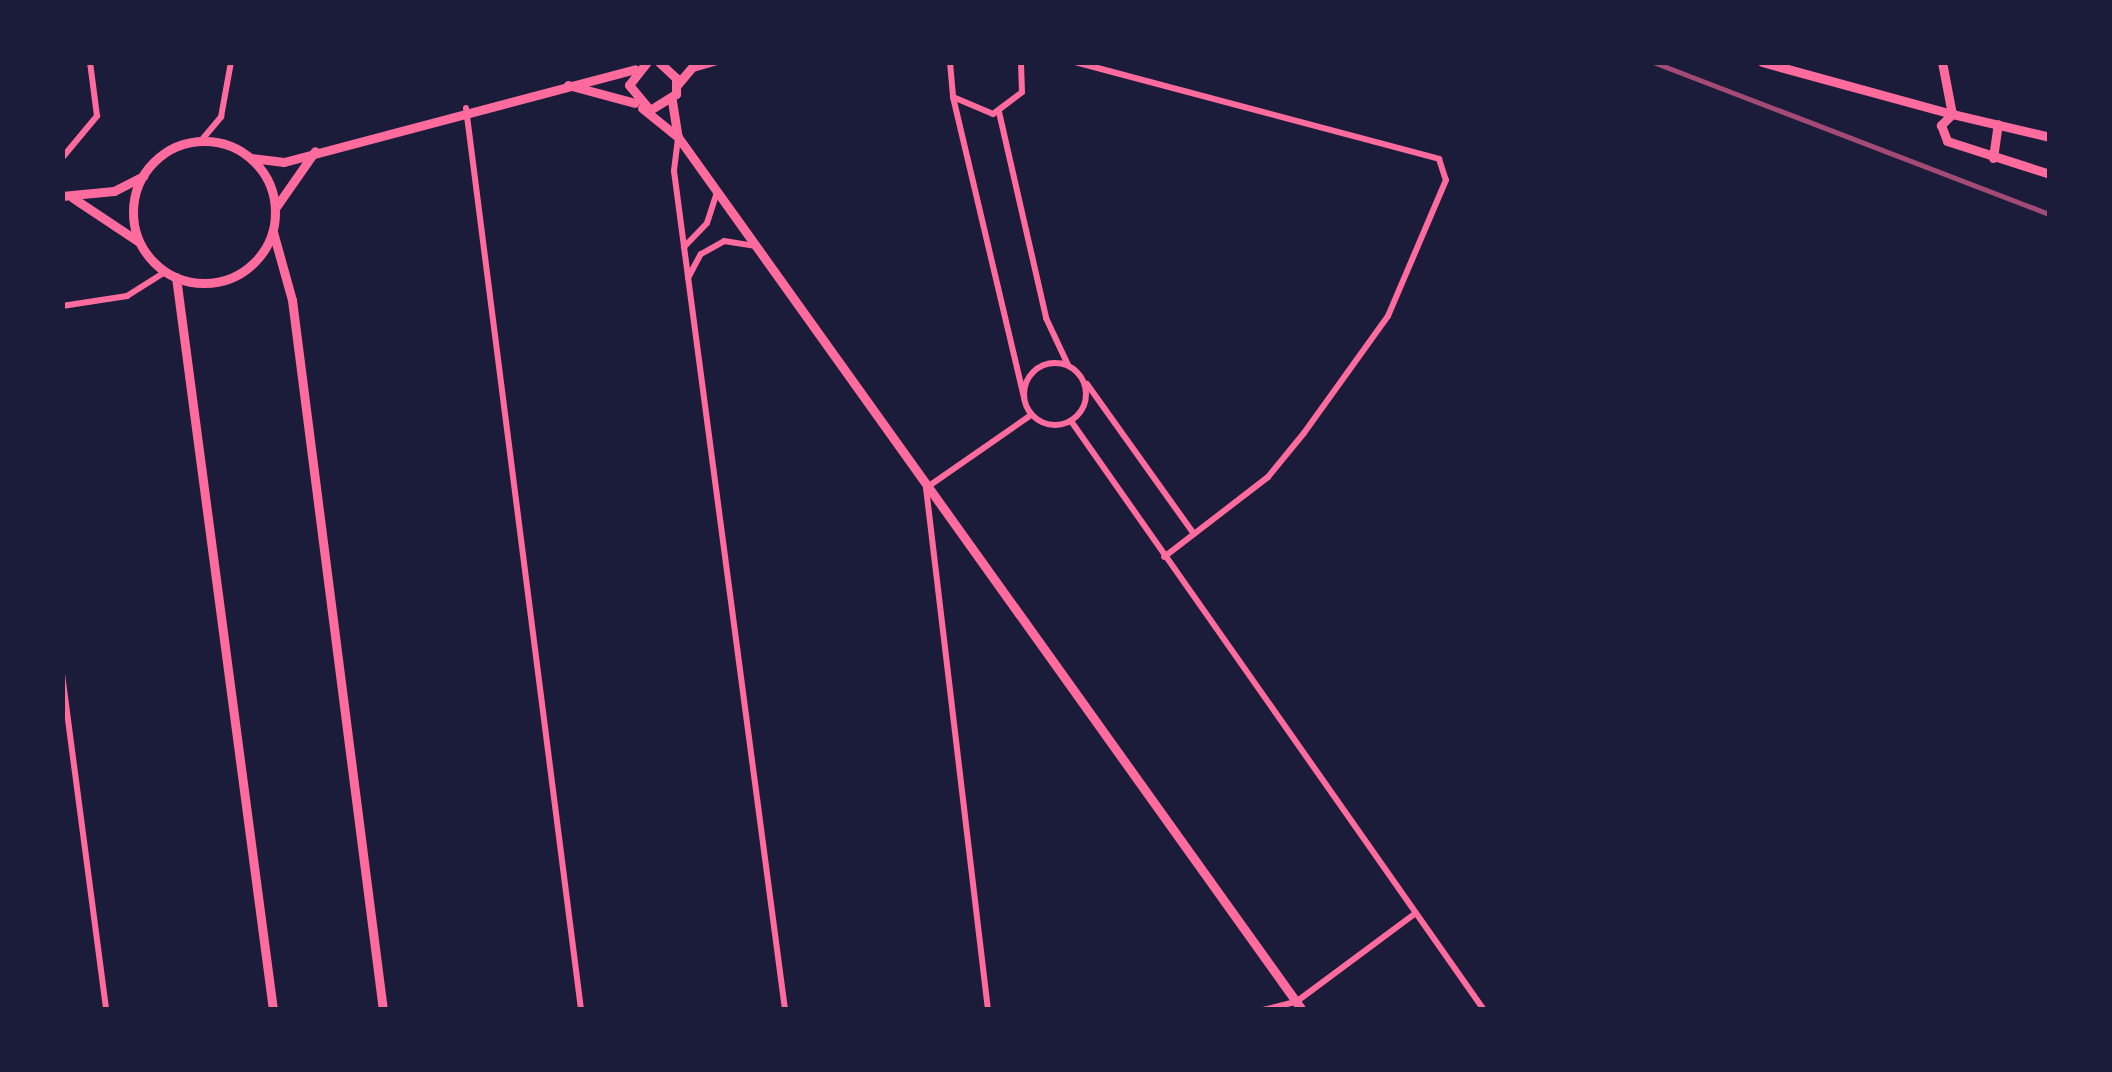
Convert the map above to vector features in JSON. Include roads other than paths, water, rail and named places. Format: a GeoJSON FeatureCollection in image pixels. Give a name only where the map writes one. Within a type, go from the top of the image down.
{"type":"FeatureCollection","features":[{"type":"Feature","properties":{"kind":"street"},"geometry":{"type":"LineString","coordinates":[[62,158],[97,116],[90,62]]}},
{"type":"Feature","properties":{"kind":"street"},"geometry":{"type":"LineString","coordinates":[[200,142],[221,117],[230,62]]}},
{"type":"Feature","properties":{"kind":"street"},"geometry":{"type":"LineString","coordinates":[[140,242],[134,206],[146,175],[172,148],[200,142],[251,158],[284,162],[317,149],[466,108],[635,69],[647,62]]}},
{"type":"Feature","properties":{"kind":"street"},"geometry":{"type":"LineString","coordinates":[[659,62],[677,85]]}},
{"type":"Feature","properties":{"kind":"street"},"geometry":{"type":"LineString","coordinates":[[696,62],[677,85],[672,101],[678,137],[684,248],[785,1010]]}},
{"type":"Feature","properties":{"kind":"street"},"geometry":{"type":"LineString","coordinates":[[688,71],[716,62]]}},
{"type":"Feature","properties":{"kind":"street"},"geometry":{"type":"LineString","coordinates":[[953,97],[974,113],[999,112],[1022,92],[1021,62]]}},
{"type":"Feature","properties":{"kind":"street"},"geometry":{"type":"LineString","coordinates":[[1075,62],[1439,159],[1446,180],[1432,232],[1357,361],[1268,478],[1164,557]]}},
{"type":"Feature","properties":{"kind":"street"},"geometry":{"type":"LineString","coordinates":[[1762,62],[2050,137]]}},
{"type":"Feature","properties":{"kind":"street"},"geometry":{"type":"LineString","coordinates":[[1942,62],[1952,114]]}},
{"type":"Feature","properties":{"kind":"street"},"geometry":{"type":"LineString","coordinates":[[948,64],[1024,398],[1031,414]]}},
{"type":"Feature","properties":{"kind":"street"},"geometry":{"type":"LineString","coordinates":[[635,69],[638,105]]}},
{"type":"Feature","properties":{"kind":"street"},"geometry":{"type":"LineString","coordinates":[[566,84],[638,105],[678,137],[1299,1006]]}},
{"type":"Feature","properties":{"kind":"street"},"geometry":{"type":"LineString","coordinates":[[638,105],[672,101]]}},
{"type":"Feature","properties":{"kind":"street"},"geometry":{"type":"LineString","coordinates":[[466,108],[581,1010]]}},
{"type":"Feature","properties":{"kind":"street"},"geometry":{"type":"LineString","coordinates":[[999,112],[1046,318],[1068,364],[1083,378],[1194,534]]}},
{"type":"Feature","properties":{"kind":"street"},"geometry":{"type":"LineString","coordinates":[[1952,114],[1941,125],[1947,141],[2050,174]]}},
{"type":"Feature","properties":{"kind":"street"},"geometry":{"type":"LineString","coordinates":[[1994,158],[1998,124]]}},
{"type":"Feature","properties":{"kind":"street"},"geometry":{"type":"LineString","coordinates":[[317,149],[276,207],[273,232],[292,300],[383,1010]]}},
{"type":"Feature","properties":{"kind":"street"},"geometry":{"type":"LineString","coordinates":[[251,158],[276,207]]}},
{"type":"Feature","properties":{"kind":"street"},"geometry":{"type":"LineString","coordinates":[[67,196],[146,175]]}},
{"type":"Feature","properties":{"kind":"street"},"geometry":{"type":"LineString","coordinates":[[684,248],[707,223],[717,192]]}},
{"type":"Feature","properties":{"kind":"street"},"geometry":{"type":"LineString","coordinates":[[67,196],[140,242],[165,272],[176,278],[238,275],[273,232]]}},
{"type":"Feature","properties":{"kind":"street"},"geometry":{"type":"LineString","coordinates":[[688,279],[701,254],[724,241],[755,246]]}},
{"type":"Feature","properties":{"kind":"street"},"geometry":{"type":"LineString","coordinates":[[62,306],[127,296],[165,272]]}},
{"type":"Feature","properties":{"kind":"street"},"geometry":{"type":"LineString","coordinates":[[176,278],[273,1010]]}},
{"type":"Feature","properties":{"kind":"street"},"geometry":{"type":"LineString","coordinates":[[1024,398],[1040,366],[1068,364]]}},
{"type":"Feature","properties":{"kind":"street"},"geometry":{"type":"LineString","coordinates":[[1071,422],[1087,398],[1083,378]]}},
{"type":"Feature","properties":{"kind":"street"},"geometry":{"type":"LineString","coordinates":[[926,488],[1031,414],[1071,422],[1484,1010]]}},
{"type":"Feature","properties":{"kind":"street"},"geometry":{"type":"LineString","coordinates":[[926,488],[988,1010]]}},
{"type":"Feature","properties":{"kind":"street"},"geometry":{"type":"LineString","coordinates":[[62,674],[106,1010]]}},
{"type":"Feature","properties":{"kind":"street"},"geometry":{"type":"LineString","coordinates":[[1262,1010],[1299,1006],[1416,914]]}},
{"type":"Feature","properties":{"kind":"railway"},"geometry":{"type":"LineString","coordinates":[[1653,62],[2050,214]]}}]}
